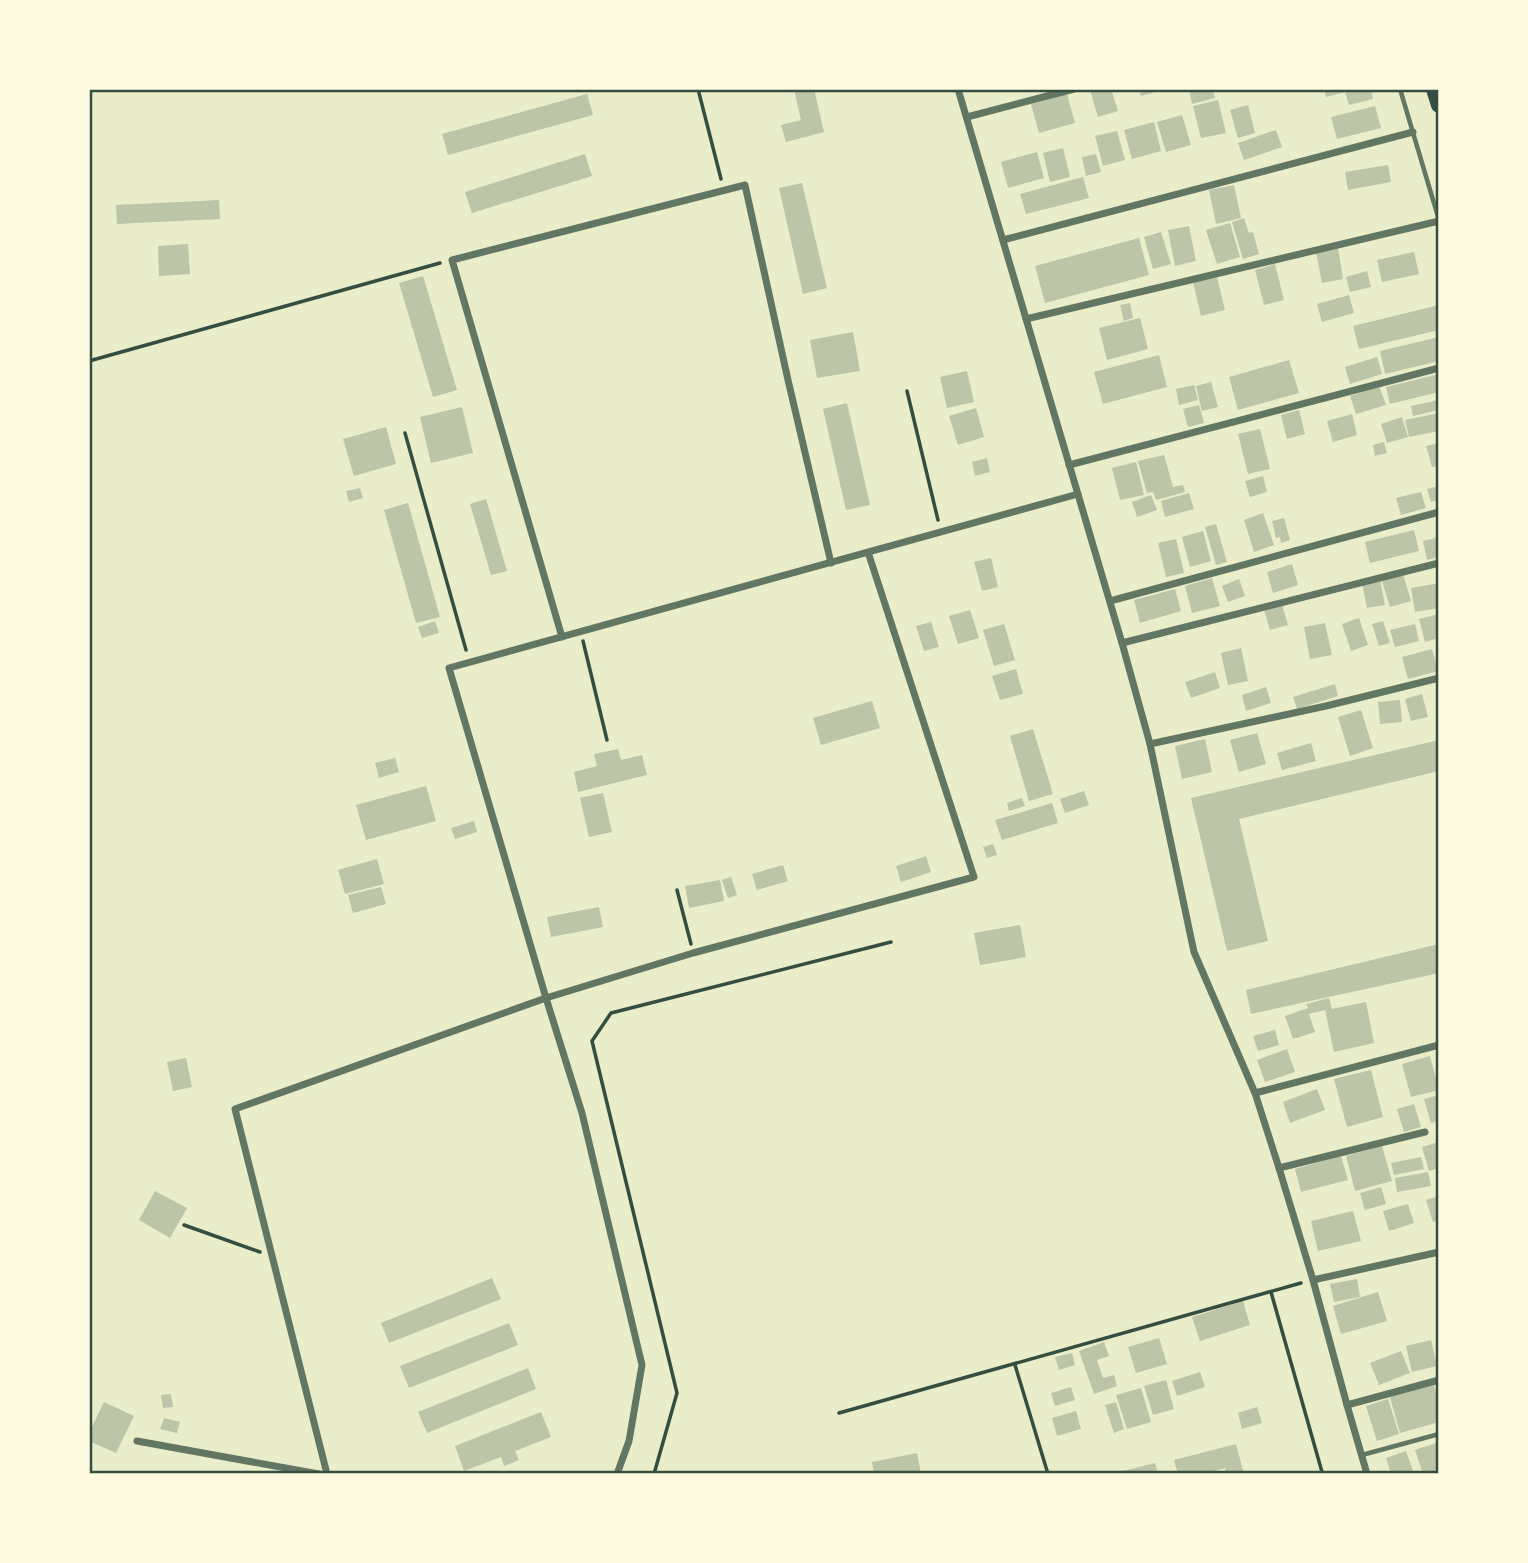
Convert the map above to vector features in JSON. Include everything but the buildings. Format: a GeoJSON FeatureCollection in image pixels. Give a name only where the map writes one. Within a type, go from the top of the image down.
{"type":"FeatureCollection","features":[{"type":"Feature","properties":{"kind":"highway"},"geometry":{"type":"LineString","coordinates":[[1434,89],[1439,105]]}},
{"type":"Feature","properties":{"kind":"street"},"geometry":{"type":"LineString","coordinates":[[958,89],[1150,744],[1194,952],[1255,1093],[1313,1280],[1367,1474]]}},
{"type":"Feature","properties":{"kind":"street"},"geometry":{"type":"LineString","coordinates":[[967,117],[1074,89]]}},
{"type":"Feature","properties":{"kind":"street"},"geometry":{"type":"LineString","coordinates":[[1003,240],[1413,132]]}},
{"type":"Feature","properties":{"kind":"street"},"geometry":{"type":"LineString","coordinates":[[562,637],[452,260],[745,185],[831,563]]}},
{"type":"Feature","properties":{"kind":"street"},"geometry":{"type":"LineString","coordinates":[[1026,320],[1439,221]]}},
{"type":"Feature","properties":{"kind":"street"},"geometry":{"type":"LineString","coordinates":[[1069,466],[1439,368]]}},
{"type":"Feature","properties":{"kind":"street"},"geometry":{"type":"LineString","coordinates":[[617,1474],[629,1441],[642,1364],[582,1113],[449,668],[1078,494]]}},
{"type":"Feature","properties":{"kind":"street"},"geometry":{"type":"LineString","coordinates":[[1110,601],[1439,512]]}},
{"type":"Feature","properties":{"kind":"street"},"geometry":{"type":"LineString","coordinates":[[327,1474],[235,1109],[546,998],[693,953],[974,877],[868,552]]}},
{"type":"Feature","properties":{"kind":"street"},"geometry":{"type":"LineString","coordinates":[[1122,643],[1439,563]]}},
{"type":"Feature","properties":{"kind":"street"},"geometry":{"type":"LineString","coordinates":[[1150,744],[1326,706],[1439,678]]}},
{"type":"Feature","properties":{"kind":"street"},"geometry":{"type":"LineString","coordinates":[[1255,1093],[1439,1045]]}},
{"type":"Feature","properties":{"kind":"street"},"geometry":{"type":"LineString","coordinates":[[1279,1168],[1426,1132]]}},
{"type":"Feature","properties":{"kind":"street"},"geometry":{"type":"LineString","coordinates":[[1313,1280],[1439,1252]]}},
{"type":"Feature","properties":{"kind":"street"},"geometry":{"type":"LineString","coordinates":[[1347,1405],[1439,1380]]}},
{"type":"Feature","properties":{"kind":"street"},"geometry":{"type":"LineString","coordinates":[[137,1441],[319,1474]]}},
{"type":"Feature","properties":{"kind":"lane"},"geometry":{"type":"LineString","coordinates":[[1400,89],[1439,221]]}},
{"type":"Feature","properties":{"kind":"lane"},"geometry":{"type":"LineString","coordinates":[[1362,1455],[1439,1434]]}},
{"type":"Feature","properties":{"kind":"path"},"geometry":{"type":"LineString","coordinates":[[698,89],[724,190]]}},
{"type":"Feature","properties":{"kind":"path"},"geometry":{"type":"LineString","coordinates":[[89,361],[452,260]]}},
{"type":"Feature","properties":{"kind":"path"},"geometry":{"type":"LineString","coordinates":[[907,391],[941,532]]}},
{"type":"Feature","properties":{"kind":"path"},"geometry":{"type":"LineString","coordinates":[[405,433],[470,663]]}},
{"type":"Feature","properties":{"kind":"path"},"geometry":{"type":"LineString","coordinates":[[581,632],[607,740]]}},
{"type":"Feature","properties":{"kind":"path"},"geometry":{"type":"LineString","coordinates":[[677,890],[693,953]]}},
{"type":"Feature","properties":{"kind":"path"},"geometry":{"type":"LineString","coordinates":[[654,1474],[677,1393],[592,1041],[611,1013],[891,942]]}},
{"type":"Feature","properties":{"kind":"path"},"geometry":{"type":"LineString","coordinates":[[184,1225],[272,1256]]}},
{"type":"Feature","properties":{"kind":"path"},"geometry":{"type":"LineString","coordinates":[[839,1413],[1313,1280]]}},
{"type":"Feature","properties":{"kind":"path"},"geometry":{"type":"LineString","coordinates":[[1271,1292],[1322,1472]]}},
{"type":"Feature","properties":{"kind":"path"},"geometry":{"type":"LineString","coordinates":[[1015,1364],[1048,1474]]}}]}
